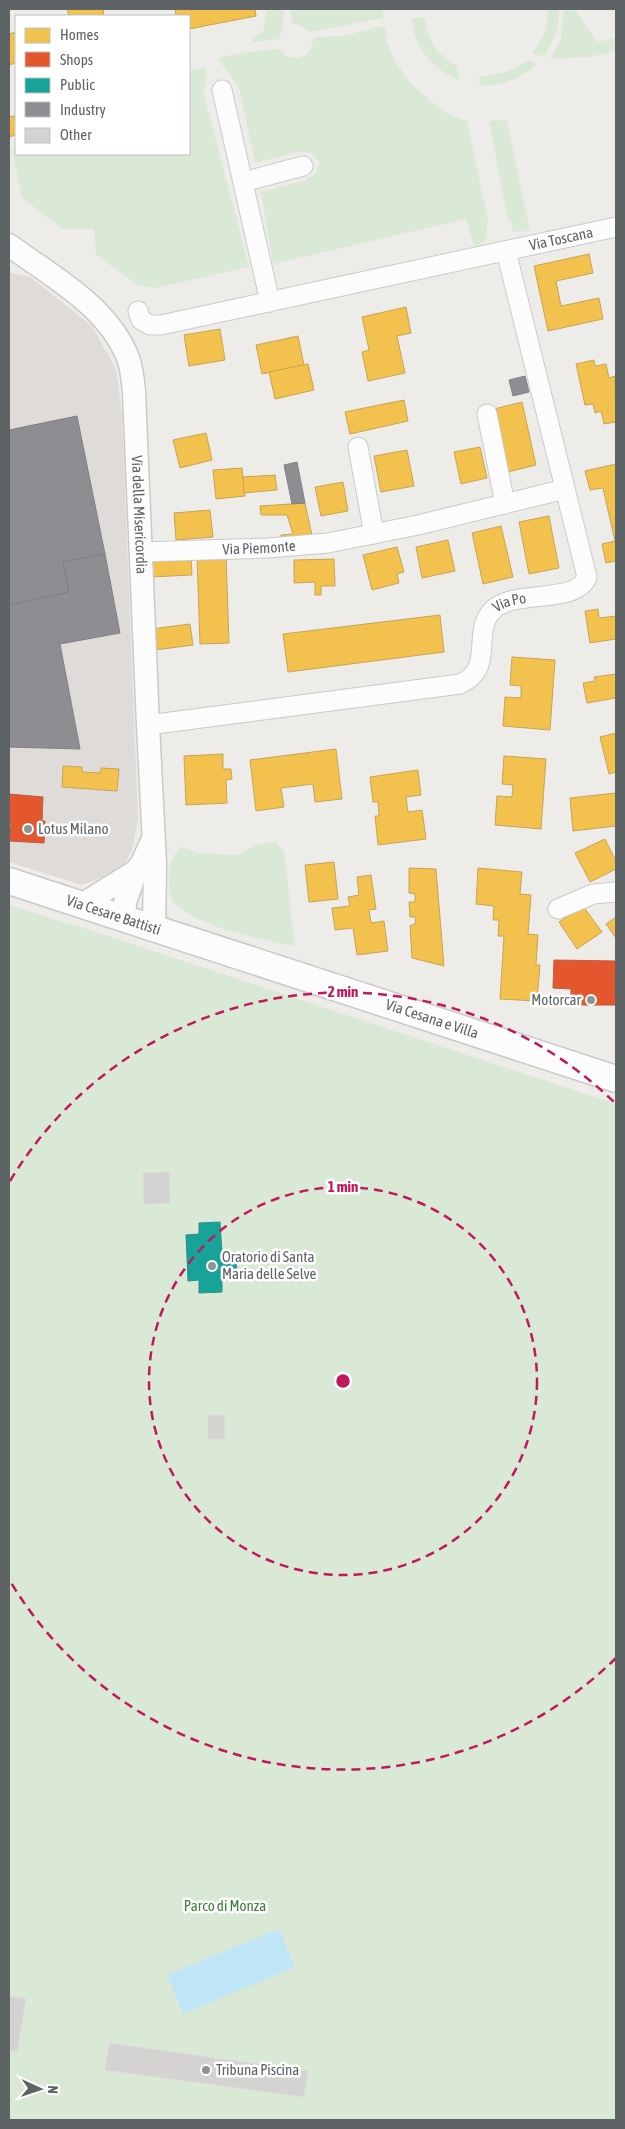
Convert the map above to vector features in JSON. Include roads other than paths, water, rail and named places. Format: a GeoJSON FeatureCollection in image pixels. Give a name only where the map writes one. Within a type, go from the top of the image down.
{"type":"FeatureCollection","features":[{"type":"Feature","properties":{"kind":"main road","name":"Via Cesare Battisti"},"geometry":{"type":"LineString","coordinates":[[9,881],[219,948]]}},
{"type":"Feature","properties":{"kind":"main road","name":"Via Cesana e Villa"},"geometry":{"type":"LineString","coordinates":[[219,948],[430,1020],[616,1079]]}},
{"type":"Feature","properties":{"kind":"street"},"geometry":{"type":"LineString","coordinates":[[222,90],[270,302]]}},
{"type":"Feature","properties":{"kind":"street"},"geometry":{"type":"LineString","coordinates":[[242,182],[303,166]]}},
{"type":"Feature","properties":{"kind":"street","name":"Via Toscana"},"geometry":{"type":"LineString","coordinates":[[138,311],[141,320],[150,325],[161,325],[616,227]]}},
{"type":"Feature","properties":{"kind":"street","name":"Via della Misericordia"},"geometry":{"type":"LineString","coordinates":[[9,245],[86,301],[115,335],[128,359],[134,392],[156,894],[154,928]]}},
{"type":"Feature","properties":{"kind":"street","name":"Via Po"},"geometry":{"type":"LineString","coordinates":[[148,725],[460,684],[471,680],[478,671],[481,661],[484,626],[496,608],[518,599],[559,594],[579,588],[585,584],[587,577],[506,251]]}},
{"type":"Feature","properties":{"kind":"street"},"geometry":{"type":"LineString","coordinates":[[487,414],[505,504]]}},
{"type":"Feature","properties":{"kind":"street"},"geometry":{"type":"LineString","coordinates":[[358,447],[374,534]]}},
{"type":"Feature","properties":{"kind":"street","name":"Via Piemonte"},"geometry":{"type":"LineString","coordinates":[[141,552],[268,548],[328,543],[565,489]]}},
{"type":"Feature","properties":{"kind":"street","name":"Via della Misericordia"},"geometry":{"type":"LineString","coordinates":[[124,918],[125,902],[136,871],[142,863],[153,838]]}},
{"type":"Feature","properties":{"kind":"street","name":"Via della Misericordia"},"geometry":{"type":"LineString","coordinates":[[83,904],[136,871]]}},
{"type":"Feature","properties":{"kind":"street"},"geometry":{"type":"LineString","coordinates":[[558,909],[593,894],[616,892]]}},
{"type":"Feature","properties":{"kind":"water"},"geometry":{"type":"Polygon","coordinates":[[[279,1929],[295,1967],[183,2014],[167,1975],[279,1929]]]}},
{"type":"Feature","properties":{"kind":"place","name":"Lotus Milano"},"geometry":{"type":"Point","coordinates":[28,829]}},
{"type":"Feature","properties":{"kind":"place","name":"Motorcar"},"geometry":{"type":"Point","coordinates":[591,1000]}},
{"type":"Feature","properties":{"kind":"place","name":"Oratorio di Santa Maria delle Selve"},"geometry":{"type":"Point","coordinates":[212,1266]}},
{"type":"Feature","properties":{"kind":"place","name":"Tribuna Piscina"},"geometry":{"type":"Point","coordinates":[206,2070]}},
{"type":"Feature","properties":{"kind":"park label","name":"Parco di Monza"},"geometry":{"type":"Point","coordinates":[225,1906]}}]}
